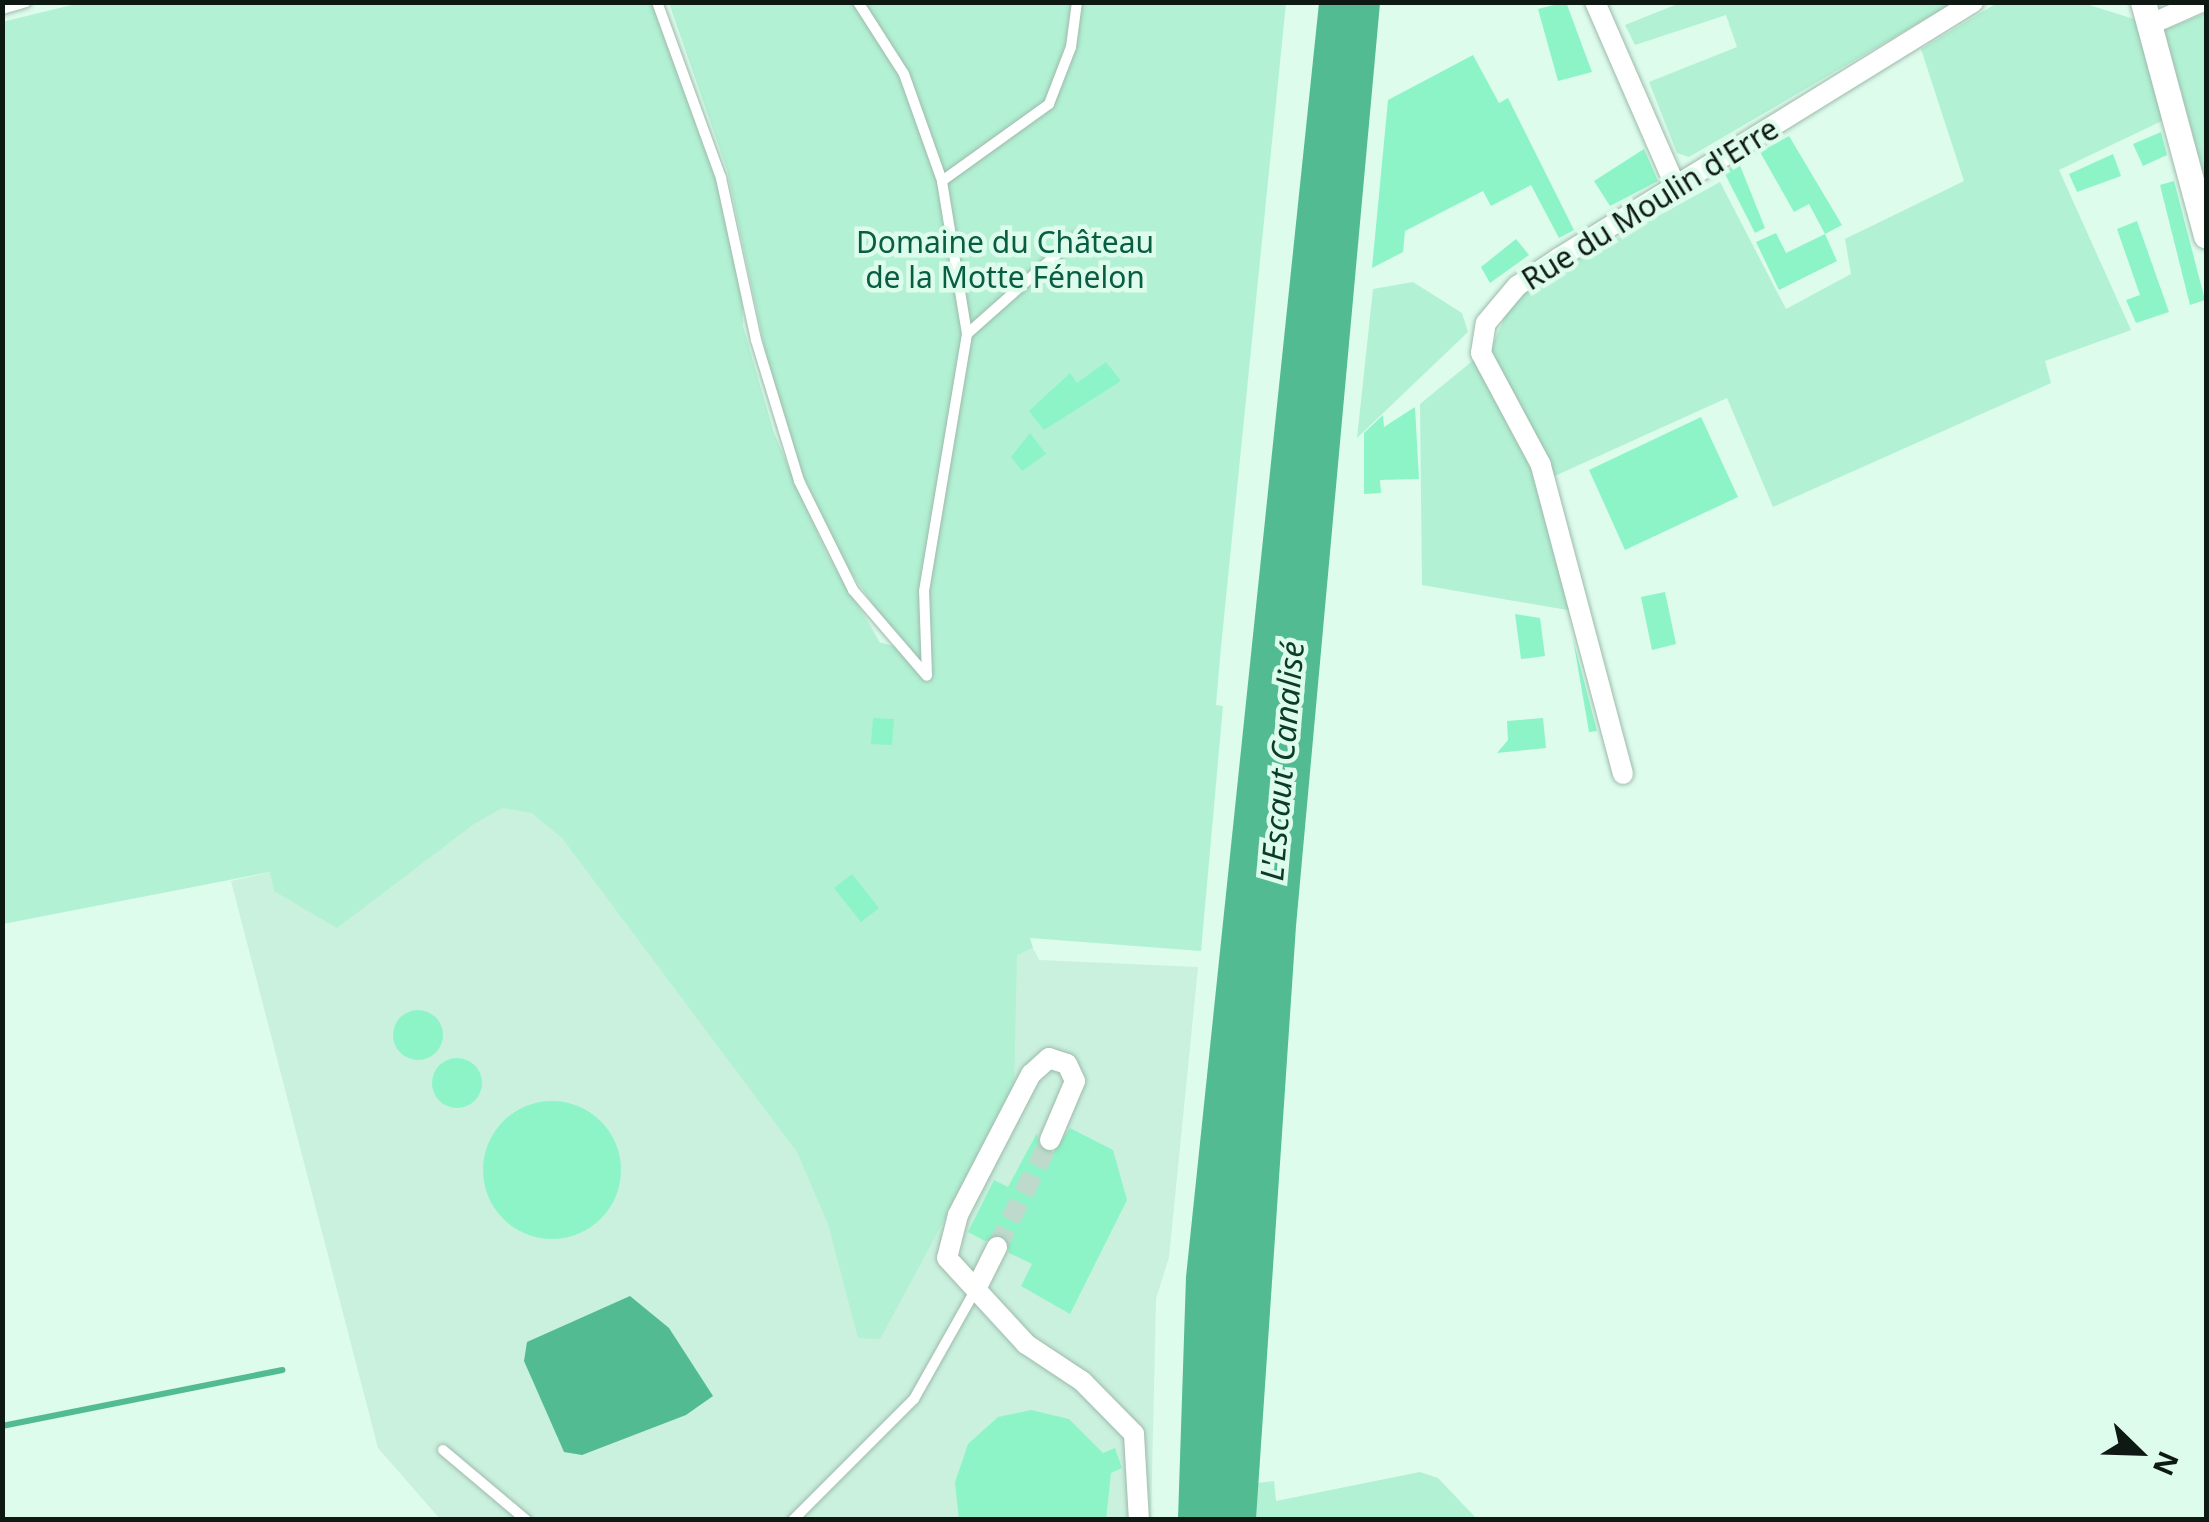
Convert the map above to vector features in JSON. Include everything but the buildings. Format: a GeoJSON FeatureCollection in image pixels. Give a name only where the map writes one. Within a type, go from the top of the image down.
{"type":"FeatureCollection","features":[{"type":"Feature","properties":{"kind":"street"},"geometry":{"type":"LineString","coordinates":[[1595,2],[1674,184]]}},
{"type":"Feature","properties":{"kind":"street","name":"Rue du Moulin d'Erre"},"geometry":{"type":"LineString","coordinates":[[1623,774],[1542,465],[1481,353],[1486,323],[1517,286],[1674,184],[1973,2]]}},
{"type":"Feature","properties":{"kind":"street"},"geometry":{"type":"LineString","coordinates":[[2201,2],[2147,13],[2206,236]]}},
{"type":"Feature","properties":{"kind":"street"},"geometry":{"type":"LineString","coordinates":[[1050,1140],[1074,1082],[1067,1064],[1049,1058],[1031,1074],[947,1242],[948,1258],[1026,1344],[1082,1382],[1134,1434],[1139,1520]]}},
{"type":"Feature","properties":{"kind":"street"},"geometry":{"type":"LineString","coordinates":[[976,1289],[997,1247]]}},
{"type":"Feature","properties":{"kind":"lane"},"geometry":{"type":"LineString","coordinates":[[2,10],[26,2]]}},
{"type":"Feature","properties":{"kind":"lane"},"geometry":{"type":"LineString","coordinates":[[657,2],[721,178],[756,340],[799,481],[854,590],[927,676],[924,590],[967,334],[942,181],[904,74],[858,2]]}},
{"type":"Feature","properties":{"kind":"lane"},"geometry":{"type":"LineString","coordinates":[[942,181],[1049,104],[1071,46],[1077,2]]}},
{"type":"Feature","properties":{"kind":"lane"},"geometry":{"type":"LineString","coordinates":[[967,334],[1075,238],[1093,242]]}},
{"type":"Feature","properties":{"kind":"lane"},"geometry":{"type":"LineString","coordinates":[[793,1520],[914,1399],[976,1289]]}},
{"type":"Feature","properties":{"kind":"lane"},"geometry":{"type":"LineString","coordinates":[[443,1450],[526,1520]]}},
{"type":"Feature","properties":{"kind":"shaded area"},"geometry":{"type":"Polygon","coordinates":[[[794,485],[880,642],[931,988],[1033,948],[1039,960],[1198,967],[1169,1257],[1156,1299],[1151,1519],[440,1519],[378,1448],[231,881],[271,872],[274,890],[794,485]]]}},
{"type":"Feature","properties":{"kind":"green space","name":"Domaine du Château de la Motte Fénelon"},"geometry":{"type":"Polygon","coordinates":[[[84,2],[653,3],[716,177],[742,289],[743,326],[774,433],[826,554],[879,642],[903,649],[840,556],[798,464],[774,392],[727,170],[669,3],[1286,3],[1221,647],[1216,705],[1223,706],[1201,951],[1030,938],[1033,948],[1017,955],[1014,1091],[880,1339],[858,1338],[828,1224],[797,1152],[562,838],[532,813],[502,808],[474,824],[337,928],[274,891],[270,872],[3,924],[2,22],[84,2]]]}},
{"type":"Feature","properties":{"kind":"green space"},"geometry":{"type":"Polygon","coordinates":[[[1680,3],[1953,3],[1689,157],[1677,153],[1649,82],[1737,47],[1726,15],[1635,45],[1625,25],[1680,3]]]}},
{"type":"Feature","properties":{"kind":"green space"},"geometry":{"type":"Polygon","coordinates":[[[1997,3],[2083,3],[2137,20],[2166,119],[2059,170],[2131,330],[2045,361],[2051,383],[1773,507],[1727,398],[1537,484],[1573,611],[1422,585],[1420,404],[1493,344],[1509,307],[1540,281],[1720,182],[1786,309],[1851,274],[1845,239],[1964,181],[1921,49],[1997,3]]]}},
{"type":"Feature","properties":{"kind":"green space"},"geometry":{"type":"Polygon","coordinates":[[[2206,13],[2206,182],[2164,30],[2206,13]]]}},
{"type":"Feature","properties":{"kind":"green space"},"geometry":{"type":"Polygon","coordinates":[[[1413,282],[1462,313],[1468,332],[1357,438],[1373,289],[1413,282]]]}},
{"type":"Feature","properties":{"kind":"green space"},"geometry":{"type":"Polygon","coordinates":[[[1420,1472],[1438,1478],[1477,1519],[1256,1520],[1257,1483],[1274,1481],[1276,1501],[1420,1472]]]}},
{"type":"Feature","properties":{"kind":"water","name":"L'Escaut Canalisé"},"geometry":{"type":"Polygon","coordinates":[[[1319,3],[1380,3],[1296,926],[1256,1519],[1178,1519],[1186,1277],[1319,3]]]}},
{"type":"Feature","properties":{"kind":"water"},"geometry":{"type":"Polygon","coordinates":[[[630,1296],[669,1328],[713,1396],[686,1415],[582,1455],[564,1452],[524,1361],[527,1342],[630,1296]]]}},
{"type":"Feature","properties":{"kind":"waterway"},"geometry":{"type":"LineString","coordinates":[[2,1426],[282,1370]]}},
{"type":"Feature","properties":{"kind":"tunnel"},"geometry":{"type":"LineString","coordinates":[[997,1247],[1050,1140]]}}]}
